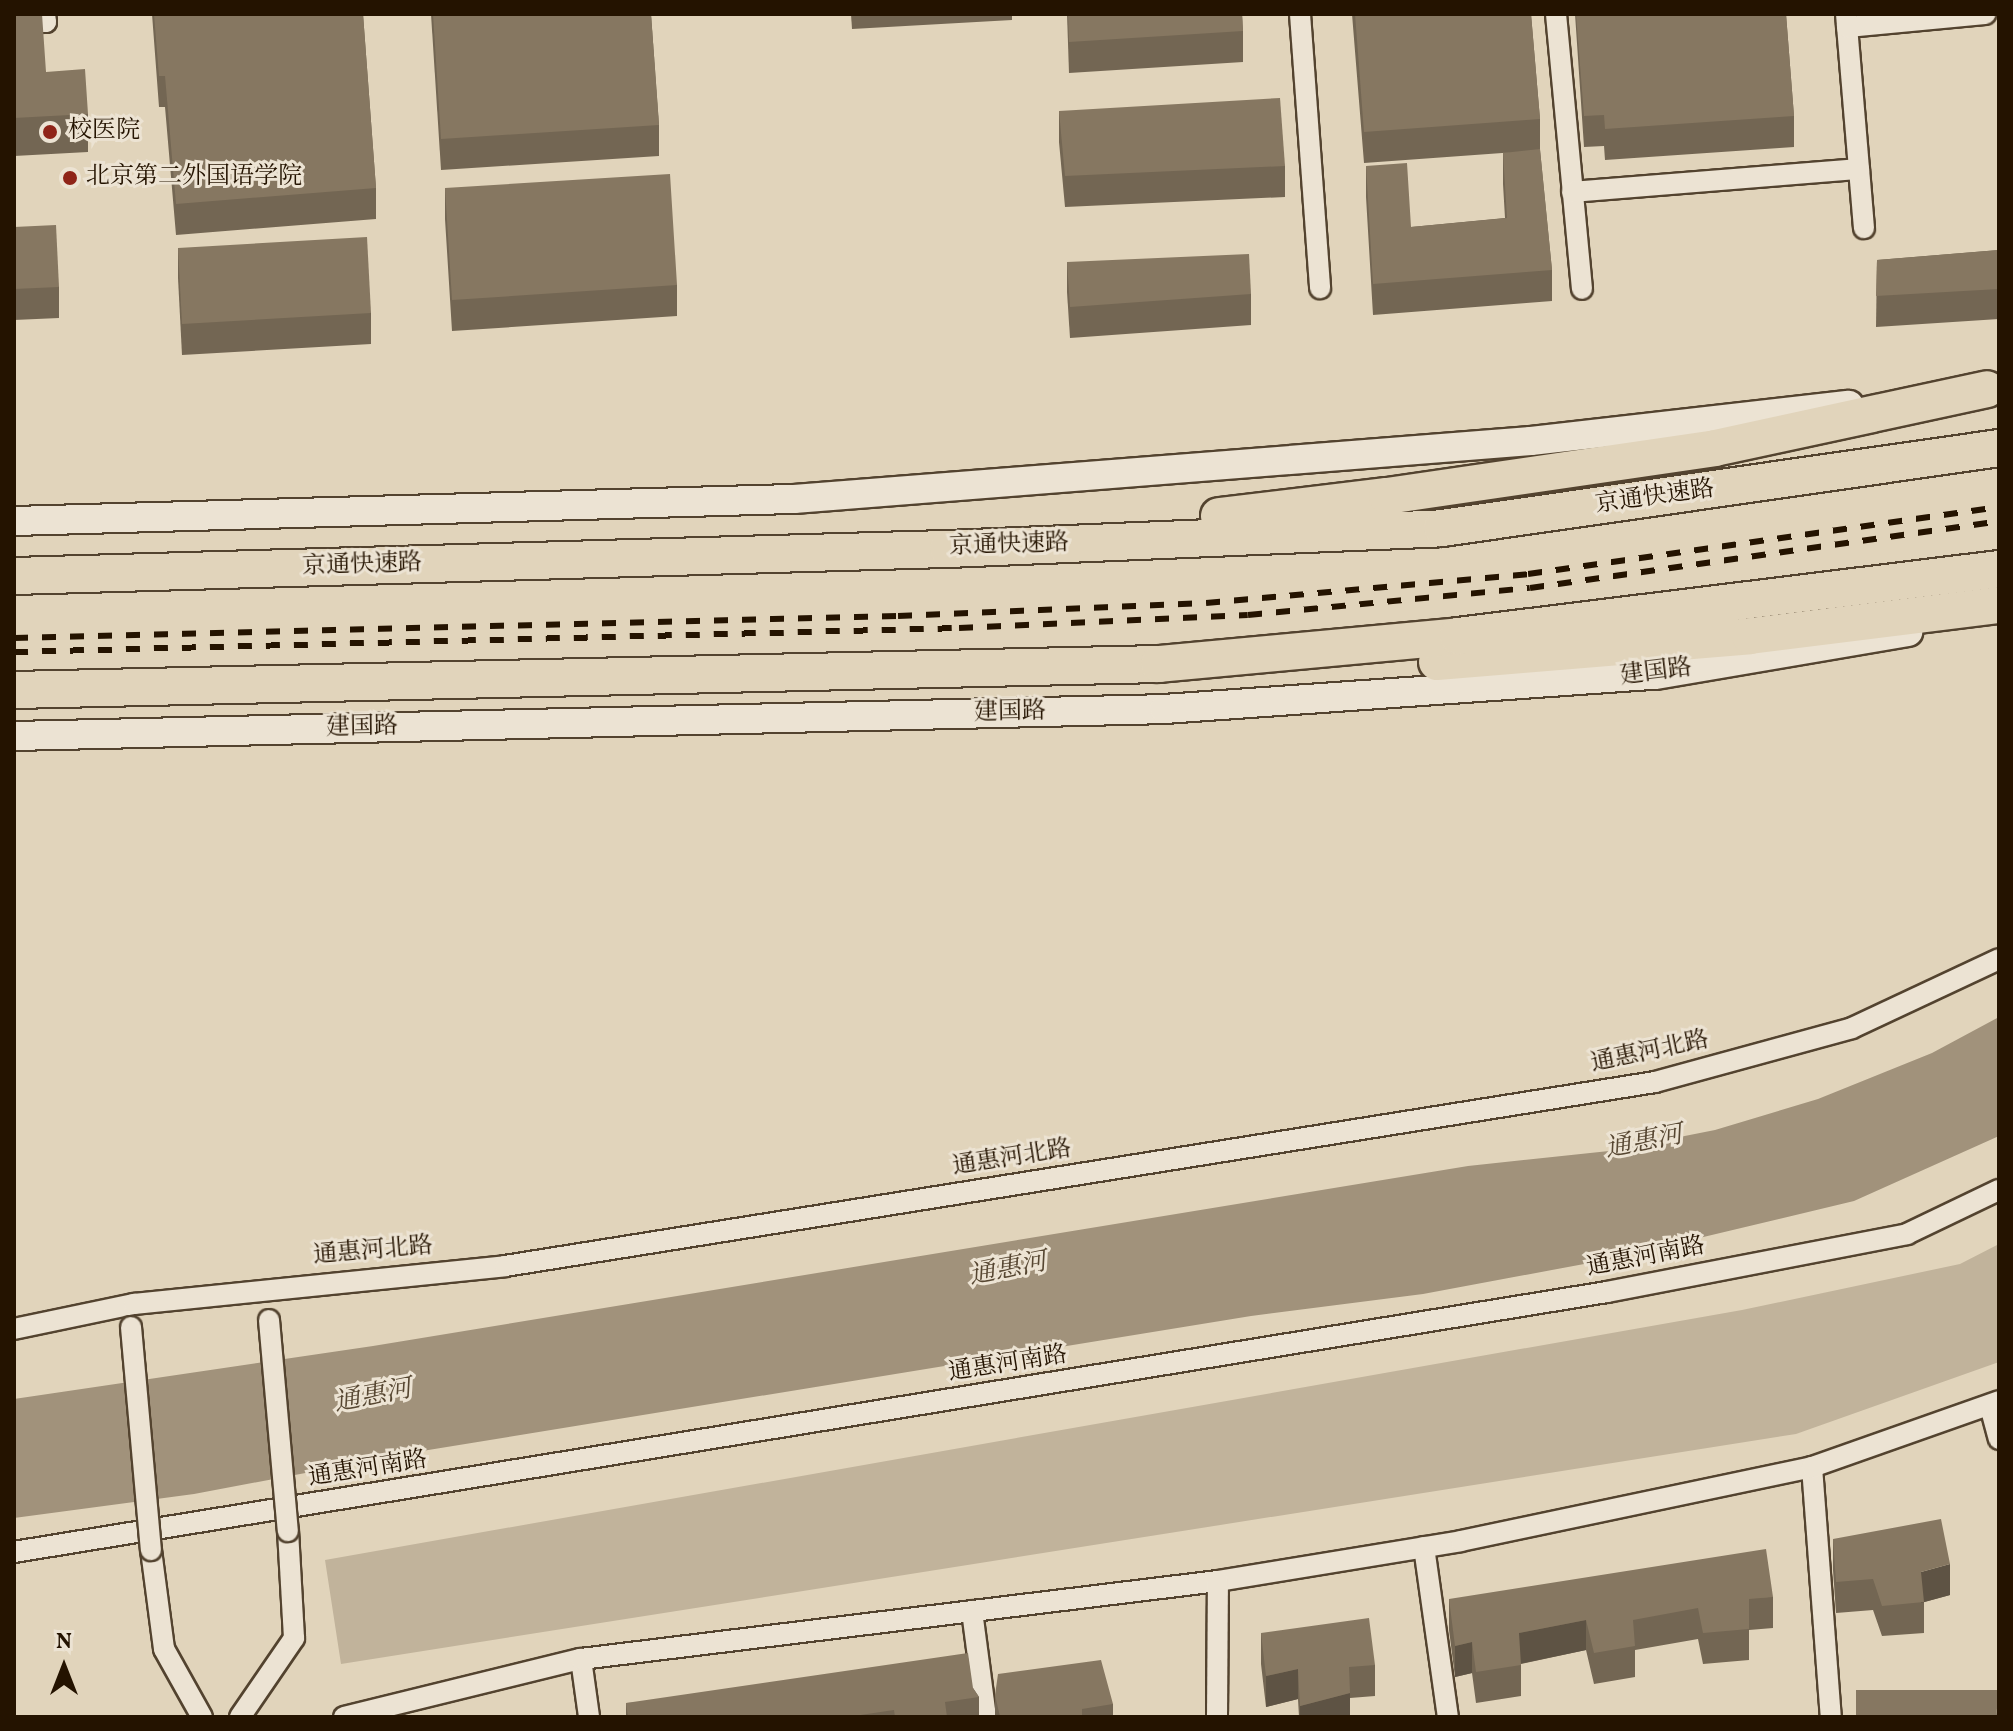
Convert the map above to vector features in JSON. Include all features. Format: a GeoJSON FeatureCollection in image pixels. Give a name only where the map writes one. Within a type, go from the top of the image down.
{"type":"FeatureCollection","features":[{"type":"Feature","properties":{"kind":"highway"},"geometry":{"type":"LineString","coordinates":[[948,549],[1387,496],[1715,448],[1993,388]]}},
{"type":"Feature","properties":{"kind":"highway","name":"京通快速路"},"geometry":{"type":"LineString","coordinates":[[14,576],[948,549],[1442,528],[1999,448]]}},
{"type":"Feature","properties":{"kind":"highway"},"geometry":{"type":"LineString","coordinates":[[1159,664],[1458,636],[1999,569]]}},
{"type":"Feature","properties":{"kind":"highway"},"geometry":{"type":"LineString","coordinates":[[14,690],[1159,664],[1432,663],[1750,636],[1999,605]]}},
{"type":"Feature","properties":{"kind":"main road"},"geometry":{"type":"LineString","coordinates":[[14,521],[794,499],[1531,441],[1993,388]]}},
{"type":"Feature","properties":{"kind":"main road","name":"建国路"},"geometry":{"type":"LineString","coordinates":[[14,736],[1164,709],[1656,675],[1833,647],[1999,613]]}},
{"type":"Feature","properties":{"kind":"street"},"geometry":{"type":"LineString","coordinates":[[14,24],[46,22],[45,14]]}},
{"type":"Feature","properties":{"kind":"street"},"geometry":{"type":"LineString","coordinates":[[1300,14],[1320,288]]}},
{"type":"Feature","properties":{"kind":"street"},"geometry":{"type":"LineString","coordinates":[[1556,14],[1582,289]]}},
{"type":"Feature","properties":{"kind":"street"},"geometry":{"type":"LineString","coordinates":[[1864,228],[1846,21],[1985,14]]}},
{"type":"Feature","properties":{"kind":"street"},"geometry":{"type":"LineString","coordinates":[[1572,192],[1859,169]]}},
{"type":"Feature","properties":{"kind":"street","name":"通惠河北路"},"geometry":{"type":"LineString","coordinates":[[14,1329],[134,1304],[266,1288],[505,1266],[1655,1082],[1852,1028],[1999,959]]}},
{"type":"Feature","properties":{"kind":"street","name":"通惠河南路"},"geometry":{"type":"LineString","coordinates":[[14,1552],[1607,1292],[1907,1234],[1999,1190]]}},
{"type":"Feature","properties":{"kind":"street"},"geometry":{"type":"LineString","coordinates":[[240,1717],[294,1638],[288,1531],[266,1288]]}},
{"type":"Feature","properties":{"kind":"street"},"geometry":{"type":"LineString","coordinates":[[134,1304],[131,1327],[151,1550],[164,1649],[202,1717]]}},
{"type":"Feature","properties":{"kind":"street"},"geometry":{"type":"LineString","coordinates":[[344,1717],[581,1659],[1218,1581],[1424,1547],[1812,1467],[1994,1403],[1999,1439]]}},
{"type":"Feature","properties":{"kind":"street"},"geometry":{"type":"LineString","coordinates":[[1812,1467],[1831,1717]]}},
{"type":"Feature","properties":{"kind":"street"},"geometry":{"type":"LineString","coordinates":[[1424,1547],[1448,1717]]}},
{"type":"Feature","properties":{"kind":"street"},"geometry":{"type":"LineString","coordinates":[[1217,1717],[1218,1581]]}},
{"type":"Feature","properties":{"kind":"street"},"geometry":{"type":"LineString","coordinates":[[972,1611],[986,1717]]}},
{"type":"Feature","properties":{"kind":"street"},"geometry":{"type":"LineString","coordinates":[[581,1659],[589,1717]]}},
{"type":"Feature","properties":{"kind":"shaded area"},"geometry":{"type":"Polygon","coordinates":[[[1999,1244],[1999,1362],[1796,1434],[341,1664],[325,1560],[1742,1310],[1960,1264],[1999,1244]]]}},
{"type":"Feature","properties":{"kind":"water","name":"通惠河"},"geometry":{"type":"Polygon","coordinates":[[[1999,1017],[1999,1136],[1854,1201],[1611,1259],[1423,1294],[1251,1316],[416,1452],[194,1494],[14,1518],[14,1399],[373,1346],[1468,1166],[1609,1151],[1715,1130],[1818,1099],[1932,1053],[1999,1017]]]}},
{"type":"Feature","properties":{"kind":"building"},"geometry":{"type":"Polygon","coordinates":[[[14,14],[42,14],[46,72],[85,69],[88,114],[14,118],[14,14]]]}},
{"type":"Feature","properties":{"kind":"building"},"geometry":{"type":"Polygon","coordinates":[[[154,14],[363,14],[376,188],[176,204],[165,76],[159,76],[154,14]]]}},
{"type":"Feature","properties":{"kind":"building"},"geometry":{"type":"Polygon","coordinates":[[[433,14],[651,14],[659,125],[441,139],[433,14]]]}},
{"type":"Feature","properties":{"kind":"building"},"geometry":{"type":"Polygon","coordinates":[[[1068,14],[1242,14],[1243,31],[1069,42],[1068,14]]]}},
{"type":"Feature","properties":{"kind":"building"},"geometry":{"type":"Polygon","coordinates":[[[1355,14],[1531,14],[1540,119],[1364,132],[1355,14]]]}},
{"type":"Feature","properties":{"kind":"building"},"geometry":{"type":"Polygon","coordinates":[[[1576,14],[1786,14],[1794,116],[1605,129],[1604,115],[1584,116],[1576,14]]]}},
{"type":"Feature","properties":{"kind":"building"},"geometry":{"type":"Polygon","coordinates":[[[1280,98],[1285,166],[1065,176],[1059,111],[1280,98]]]}},
{"type":"Feature","properties":{"kind":"building"},"geometry":{"type":"Polygon","coordinates":[[[1540,149],[1552,270],[1373,284],[1366,166],[1407,163],[1411,227],[1507,218],[1503,153],[1540,149]]]}},
{"type":"Feature","properties":{"kind":"building"},"geometry":{"type":"Polygon","coordinates":[[[670,174],[677,285],[452,300],[445,188],[670,174]]]}},
{"type":"Feature","properties":{"kind":"building"},"geometry":{"type":"Polygon","coordinates":[[[56,225],[59,287],[14,289],[14,227],[56,225]]]}},
{"type":"Feature","properties":{"kind":"building"},"geometry":{"type":"Polygon","coordinates":[[[367,237],[371,313],[182,324],[178,248],[367,237]]]}},
{"type":"Feature","properties":{"kind":"building"},"geometry":{"type":"Polygon","coordinates":[[[1999,250],[1999,289],[1876,296],[1877,260],[1999,250]]]}},
{"type":"Feature","properties":{"kind":"building"},"geometry":{"type":"Polygon","coordinates":[[[1249,254],[1251,294],[1070,307],[1067,262],[1249,254]]]}},
{"type":"Feature","properties":{"kind":"building"},"geometry":{"type":"Polygon","coordinates":[[[1941,1519],[1950,1564],[1921,1572],[1924,1602],[1882,1606],[1873,1579],[1836,1582],[1833,1539],[1941,1519]]]}},
{"type":"Feature","properties":{"kind":"building"},"geometry":{"type":"Polygon","coordinates":[[[1766,1549],[1773,1597],[1749,1599],[1749,1629],[1703,1633],[1698,1608],[1633,1620],[1635,1646],[1594,1653],[1586,1620],[1519,1633],[1521,1665],[1476,1672],[1472,1642],[1455,1646],[1449,1599],[1766,1549]]]}},
{"type":"Feature","properties":{"kind":"building"},"geometry":{"type":"Polygon","coordinates":[[[1369,1618],[1375,1665],[1349,1667],[1350,1693],[1300,1706],[1298,1669],[1266,1676],[1261,1633],[1369,1618]]]}},
{"type":"Feature","properties":{"kind":"building"},"geometry":{"type":"Polygon","coordinates":[[[968,1653],[973,1688],[979,1697],[945,1702],[947,1717],[895,1717],[894,1710],[847,1717],[628,1717],[626,1703],[968,1653]]]}},
{"type":"Feature","properties":{"kind":"building"},"geometry":{"type":"Polygon","coordinates":[[[1101,1660],[1113,1704],[1082,1709],[1082,1717],[1000,1717],[995,1695],[998,1674],[1101,1660]]]}},
{"type":"Feature","properties":{"kind":"building"},"geometry":{"type":"Polygon","coordinates":[[[1856,1690],[1999,1692],[1996,1717],[1856,1717],[1856,1690]]]}},
{"type":"Feature","properties":{"kind":"railway"},"geometry":{"type":"LineString","coordinates":[[14,638],[898,616],[1206,603],[1528,574],[1999,507]]}},
{"type":"Feature","properties":{"kind":"railway"},"geometry":{"type":"LineString","coordinates":[[14,652],[959,628],[1248,615],[1530,588],[1999,521]]}},
{"type":"Feature","properties":{"kind":"place","name":"校医院"},"geometry":{"type":"Point","coordinates":[50,132]}},
{"type":"Feature","properties":{"kind":"place","name":"北京第二外国语学院"},"geometry":{"type":"Point","coordinates":[70,178]}}]}
